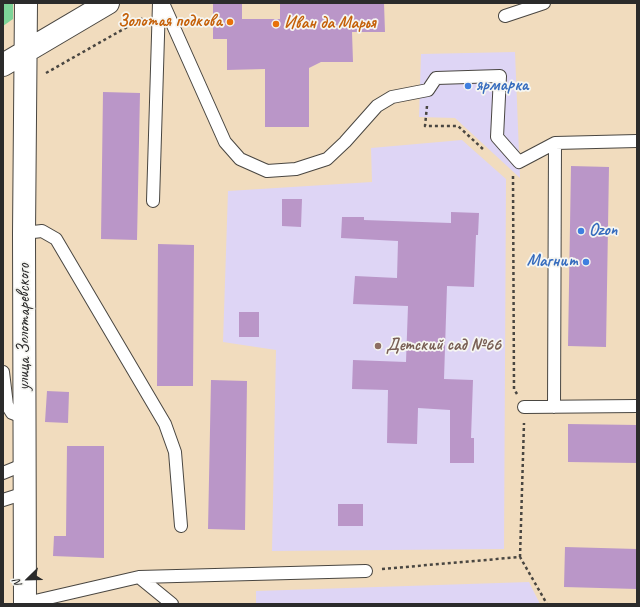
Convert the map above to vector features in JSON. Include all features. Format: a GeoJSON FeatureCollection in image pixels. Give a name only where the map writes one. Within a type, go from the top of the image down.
{"type":"FeatureCollection","features":[{"type":"Feature","properties":{"kind":"street","name":"улица Золотаревского"},"geometry":{"type":"LineString","coordinates":[[24,603],[24,233],[26,3]]}},
{"type":"Feature","properties":{"kind":"street"},"geometry":{"type":"LineString","coordinates":[[3,65],[26,50],[108,3]]}},
{"type":"Feature","properties":{"kind":"lane"},"geometry":{"type":"LineString","coordinates":[[505,16],[544,3]]}},
{"type":"Feature","properties":{"kind":"lane"},"geometry":{"type":"LineString","coordinates":[[161,5],[225,142],[240,159],[267,171],[296,169],[327,159],[345,142],[377,106],[392,97],[428,90],[436,78],[500,76],[497,138],[519,162],[555,143],[637,141]]}},
{"type":"Feature","properties":{"kind":"lane"},"geometry":{"type":"LineString","coordinates":[[153,201],[161,5]]}},
{"type":"Feature","properties":{"kind":"lane"},"geometry":{"type":"LineString","coordinates":[[554,407],[555,143]]}},
{"type":"Feature","properties":{"kind":"lane"},"geometry":{"type":"LineString","coordinates":[[24,233],[42,231],[56,240],[165,424],[175,452],[182,526]]}},
{"type":"Feature","properties":{"kind":"lane"},"geometry":{"type":"LineString","coordinates":[[3,372],[7,405],[12,413],[25,418]]}},
{"type":"Feature","properties":{"kind":"lane"},"geometry":{"type":"LineString","coordinates":[[524,407],[637,406]]}},
{"type":"Feature","properties":{"kind":"lane"},"geometry":{"type":"LineString","coordinates":[[3,472],[25,464]]}},
{"type":"Feature","properties":{"kind":"lane"},"geometry":{"type":"LineString","coordinates":[[3,500],[25,493]]}},
{"type":"Feature","properties":{"kind":"lane"},"geometry":{"type":"LineString","coordinates":[[24,603],[139,577],[366,571]]}},
{"type":"Feature","properties":{"kind":"lane"},"geometry":{"type":"LineString","coordinates":[[139,577],[172,604]]}},
{"type":"Feature","properties":{"kind":"path"},"geometry":{"type":"LineString","coordinates":[[26,86],[161,5]]}},
{"type":"Feature","properties":{"kind":"path"},"geometry":{"type":"LineString","coordinates":[[428,90],[425,126],[458,126],[486,151]]}},
{"type":"Feature","properties":{"kind":"path"},"geometry":{"type":"LineString","coordinates":[[508,172],[514,177],[514,389],[524,407],[520,557],[547,604]]}},
{"type":"Feature","properties":{"kind":"path"},"geometry":{"type":"LineString","coordinates":[[366,571],[520,557]]}},
{"type":"Feature","properties":{"kind":"shaded area","name":"ярмарка"},"geometry":{"type":"Polygon","coordinates":[[[515,52],[520,178],[455,118],[419,117],[421,54],[515,52]]]}},
{"type":"Feature","properties":{"kind":"shaded area","name":"Детский сад №66"},"geometry":{"type":"Polygon","coordinates":[[[462,140],[506,179],[504,549],[272,551],[276,350],[223,342],[228,191],[372,182],[371,148],[462,140]]]}},
{"type":"Feature","properties":{"kind":"shaded area"},"geometry":{"type":"Polygon","coordinates":[[[529,582],[540,604],[256,604],[256,591],[529,582]]]}},
{"type":"Feature","properties":{"kind":"green space"},"geometry":{"type":"Polygon","coordinates":[[[3,3],[13,3],[13,19],[3,26],[3,3]]]}},
{"type":"Feature","properties":{"kind":"building"},"geometry":{"type":"Polygon","coordinates":[[[213,3],[242,3],[242,19],[280,19],[280,3],[384,3],[385,32],[352,32],[353,62],[321,62],[309,68],[309,127],[265,127],[265,69],[227,70],[227,39],[213,39],[213,3]]]}},
{"type":"Feature","properties":{"kind":"building"},"geometry":{"type":"Polygon","coordinates":[[[103,92],[140,93],[137,240],[101,239],[103,92]]]}},
{"type":"Feature","properties":{"kind":"building"},"geometry":{"type":"Polygon","coordinates":[[[571,166],[609,167],[606,347],[568,346],[571,166]]]}},
{"type":"Feature","properties":{"kind":"building"},"geometry":{"type":"Polygon","coordinates":[[[282,199],[302,199],[301,227],[282,226],[282,199]]]}},
{"type":"Feature","properties":{"kind":"building"},"geometry":{"type":"Polygon","coordinates":[[[451,212],[479,213],[478,235],[476,235],[474,287],[447,286],[444,379],[473,380],[471,438],[474,438],[474,463],[450,463],[450,410],[418,408],[417,444],[387,443],[388,390],[352,389],[353,360],[406,362],[408,306],[353,304],[355,276],[397,278],[398,241],[341,238],[342,217],[364,217],[364,220],[451,223],[451,212]]]}},
{"type":"Feature","properties":{"kind":"building"},"geometry":{"type":"Polygon","coordinates":[[[158,244],[194,245],[193,386],[157,386],[158,244]]]}},
{"type":"Feature","properties":{"kind":"building"},"geometry":{"type":"Polygon","coordinates":[[[239,312],[259,312],[259,337],[239,337],[239,312]]]}},
{"type":"Feature","properties":{"kind":"building"},"geometry":{"type":"Polygon","coordinates":[[[211,380],[247,381],[245,530],[208,529],[211,380]]]}},
{"type":"Feature","properties":{"kind":"building"},"geometry":{"type":"Polygon","coordinates":[[[47,391],[69,392],[68,423],[45,422],[47,391]]]}},
{"type":"Feature","properties":{"kind":"building"},"geometry":{"type":"Polygon","coordinates":[[[568,424],[637,425],[637,463],[568,462],[568,424]]]}},
{"type":"Feature","properties":{"kind":"building"},"geometry":{"type":"Polygon","coordinates":[[[67,446],[104,446],[104,558],[53,556],[54,536],[66,536],[67,446]]]}},
{"type":"Feature","properties":{"kind":"building"},"geometry":{"type":"Polygon","coordinates":[[[338,504],[363,504],[363,526],[338,526],[338,504]]]}},
{"type":"Feature","properties":{"kind":"building"},"geometry":{"type":"Polygon","coordinates":[[[565,547],[637,549],[637,589],[564,587],[565,547]]]}},
{"type":"Feature","properties":{"kind":"place","name":"Золотая подкова"},"geometry":{"type":"Point","coordinates":[230,22]}},
{"type":"Feature","properties":{"kind":"place","name":"Иван да Марья"},"geometry":{"type":"Point","coordinates":[276,24]}},
{"type":"Feature","properties":{"kind":"place","name":"ярмарка"},"geometry":{"type":"Point","coordinates":[468,86]}},
{"type":"Feature","properties":{"kind":"place","name":"Ozon"},"geometry":{"type":"Point","coordinates":[581,231]}},
{"type":"Feature","properties":{"kind":"place","name":"Магнит"},"geometry":{"type":"Point","coordinates":[586,262]}},
{"type":"Feature","properties":{"kind":"place","name":"Детский сад №66"},"geometry":{"type":"Point","coordinates":[378,346]}}]}
